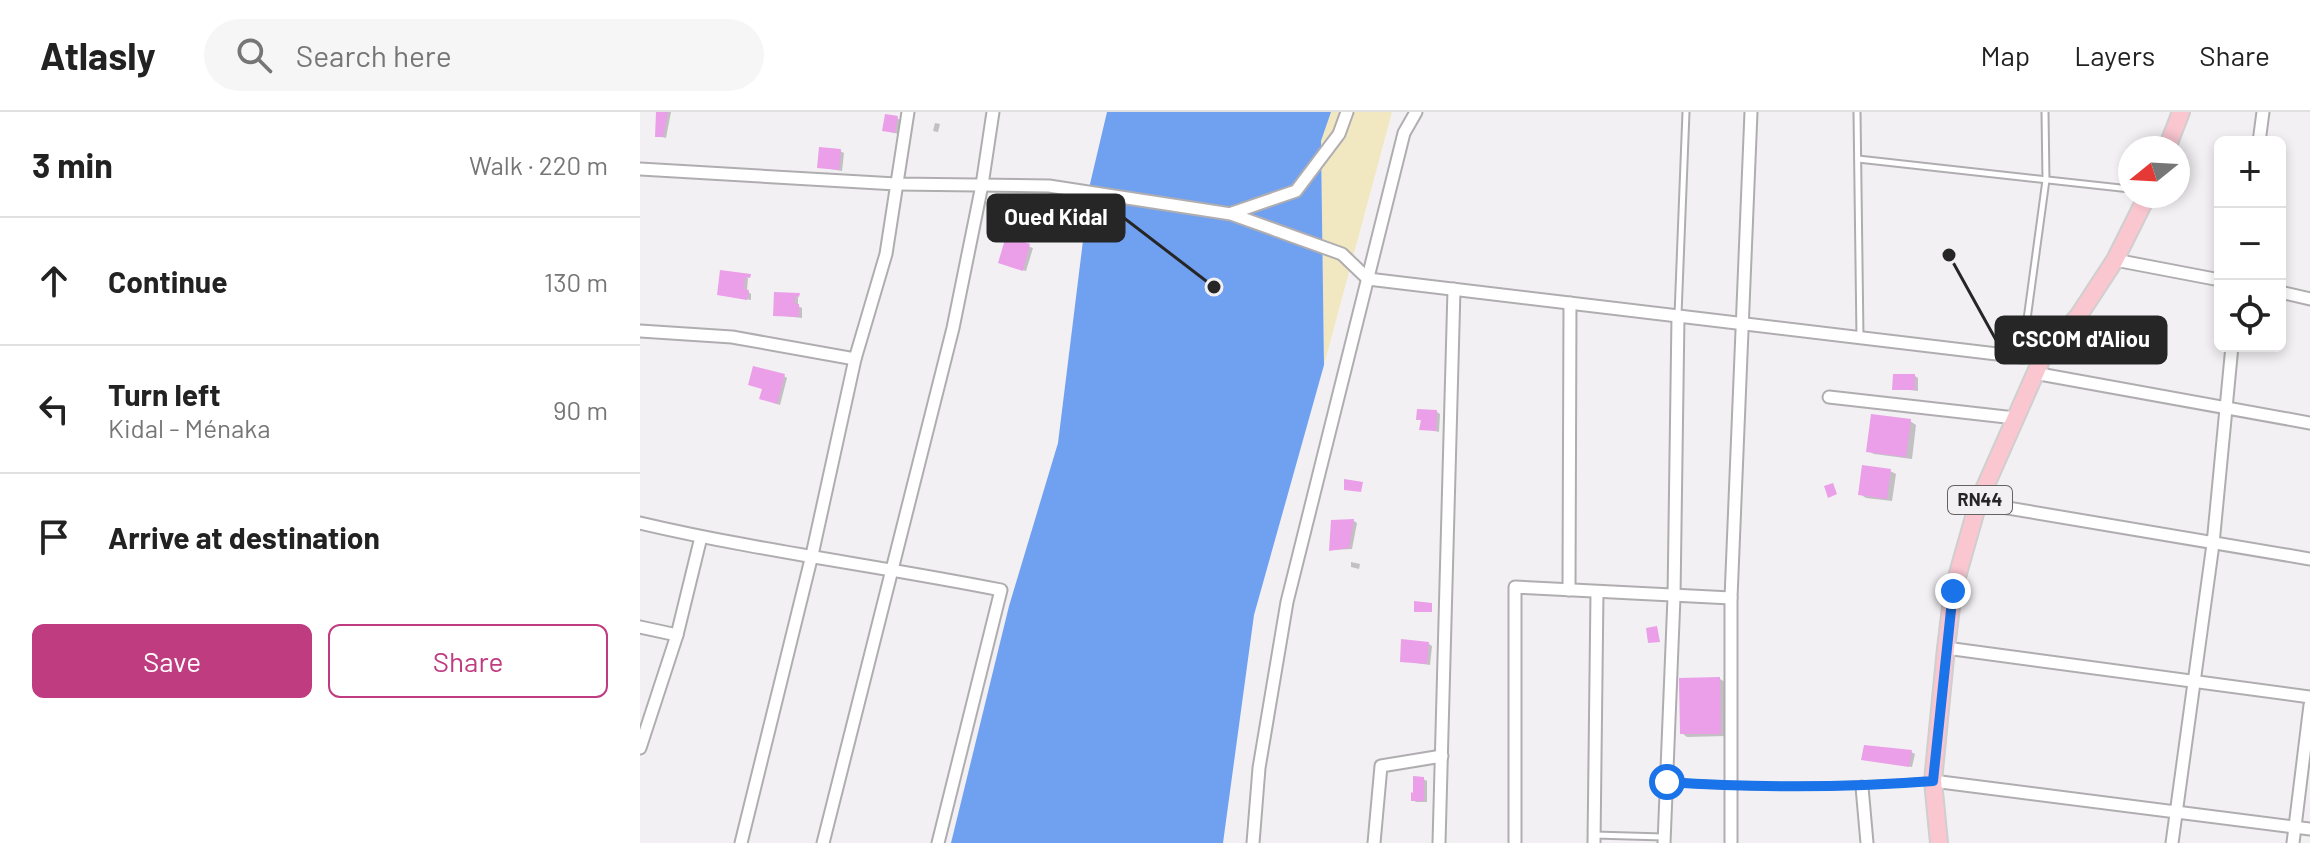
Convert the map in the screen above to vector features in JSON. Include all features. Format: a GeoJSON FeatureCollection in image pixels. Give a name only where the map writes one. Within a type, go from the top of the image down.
{"type":"FeatureCollection","features":[{"type":"Feature","properties":{"kind":"main road"},"geometry":{"type":"LineString","coordinates":[[2172,136],[2181,112]]}},
{"type":"Feature","properties":{"kind":"main road","name":"RN44"},"geometry":{"type":"LineString","coordinates":[[1939,843],[1933,781],[1946,648],[1953,591],[1978,503],[2043,356],[2079,315],[2115,260],[2141,208]]}},
{"type":"Feature","properties":{"kind":"street"},"geometry":{"type":"LineString","coordinates":[[741,843],[812,555],[855,359],[886,254],[908,112]]}},
{"type":"Feature","properties":{"kind":"street"},"geometry":{"type":"LineString","coordinates":[[823,843],[953,328],[982,185],[993,112]]}},
{"type":"Feature","properties":{"kind":"street"},"geometry":{"type":"LineString","coordinates":[[1231,214],[1296,191],[1339,134],[1347,112]]}},
{"type":"Feature","properties":{"kind":"street"},"geometry":{"type":"LineString","coordinates":[[1253,843],[1259,768],[1287,602],[1404,133],[1416,112]]}},
{"type":"Feature","properties":{"kind":"street"},"geometry":{"type":"LineString","coordinates":[[1731,843],[1731,598],[1751,112]]}},
{"type":"Feature","properties":{"kind":"street"},"geometry":{"type":"LineString","coordinates":[[2260,136],[2263,112]]}},
{"type":"Feature","properties":{"kind":"street"},"geometry":{"type":"LineString","coordinates":[[640,169],[896,184],[1049,186],[1231,214],[1342,254],[1368,279],[2022,357],[2043,356]]}},
{"type":"Feature","properties":{"kind":"street"},"geometry":{"type":"LineString","coordinates":[[2115,260],[2214,279]]}},
{"type":"Feature","properties":{"kind":"street"},"geometry":{"type":"LineString","coordinates":[[1439,843],[1454,289]]}},
{"type":"Feature","properties":{"kind":"street"},"geometry":{"type":"LineString","coordinates":[[2286,293],[2310,299]]}},
{"type":"Feature","properties":{"kind":"street"},"geometry":{"type":"LineString","coordinates":[[1569,590],[1570,303]]}},
{"type":"Feature","properties":{"kind":"street"},"geometry":{"type":"LineString","coordinates":[[1664,840],[1674,597],[1678,316]]}},
{"type":"Feature","properties":{"kind":"street"},"geometry":{"type":"LineString","coordinates":[[640,331],[732,337],[855,359]]}},
{"type":"Feature","properties":{"kind":"street"},"geometry":{"type":"LineString","coordinates":[[2172,843],[2213,544],[2231,352]]}},
{"type":"Feature","properties":{"kind":"street"},"geometry":{"type":"LineString","coordinates":[[2034,373],[2310,423]]}},
{"type":"Feature","properties":{"kind":"street"},"geometry":{"type":"LineString","coordinates":[[1829,397],[2015,418]]}},
{"type":"Feature","properties":{"kind":"street"},"geometry":{"type":"LineString","coordinates":[[1978,503],[2310,559]]}},
{"type":"Feature","properties":{"kind":"street"},"geometry":{"type":"LineString","coordinates":[[640,523],[701,537],[1001,590],[938,843]]}},
{"type":"Feature","properties":{"kind":"street"},"geometry":{"type":"LineString","coordinates":[[640,748],[677,635],[701,537]]}},
{"type":"Feature","properties":{"kind":"street"},"geometry":{"type":"LineString","coordinates":[[1515,843],[1515,587],[1731,598]]}},
{"type":"Feature","properties":{"kind":"street"},"geometry":{"type":"LineString","coordinates":[[1594,839],[1597,592]]}},
{"type":"Feature","properties":{"kind":"street"},"geometry":{"type":"LineString","coordinates":[[640,627],[677,635]]}},
{"type":"Feature","properties":{"kind":"street"},"geometry":{"type":"LineString","coordinates":[[1946,648],[2310,697]]}},
{"type":"Feature","properties":{"kind":"street"},"geometry":{"type":"LineString","coordinates":[[2293,843],[2310,705]]}},
{"type":"Feature","properties":{"kind":"street"},"geometry":{"type":"LineString","coordinates":[[1374,843],[1381,766],[1442,756]]}},
{"type":"Feature","properties":{"kind":"street"},"geometry":{"type":"LineString","coordinates":[[1933,781],[2310,829]]}},
{"type":"Feature","properties":{"kind":"street"},"geometry":{"type":"LineString","coordinates":[[1862,787],[1867,843]]}},
{"type":"Feature","properties":{"kind":"lane"},"geometry":{"type":"LineString","coordinates":[[1678,316],[1686,112]]}},
{"type":"Feature","properties":{"kind":"lane"},"geometry":{"type":"LineString","coordinates":[[1857,112],[1860,338]]}},
{"type":"Feature","properties":{"kind":"lane"},"geometry":{"type":"LineString","coordinates":[[2022,357],[2046,180],[2045,112]]}},
{"type":"Feature","properties":{"kind":"lane"},"geometry":{"type":"LineString","coordinates":[[1858,159],[2118,188]]}},
{"type":"Feature","properties":{"kind":"lane"},"geometry":{"type":"LineString","coordinates":[[1667,782],[1862,787],[1933,781]]}},
{"type":"Feature","properties":{"kind":"lane"},"geometry":{"type":"LineString","coordinates":[[1594,839],[1664,840]]}},
{"type":"Feature","properties":{"kind":"sand"},"geometry":{"type":"Polygon","coordinates":[[[1331,112],[1392,112],[1324,365],[1321,141],[1331,112]]]}},
{"type":"Feature","properties":{"kind":"water"},"geometry":{"type":"Polygon","coordinates":[[[1107,112],[1331,112],[1321,141],[1324,365],[1254,615],[1223,843],[951,843],[1009,606],[1058,443],[1090,184],[1107,112]]]}},
{"type":"Feature","properties":{"kind":"building"},"geometry":{"type":"Polygon","coordinates":[[[656,112],[668,112],[663,137],[655,137],[656,112]]]}},
{"type":"Feature","properties":{"kind":"building"},"geometry":{"type":"Polygon","coordinates":[[[885,114],[898,116],[895,133],[882,131],[885,114]]]}},
{"type":"Feature","properties":{"kind":"building"},"geometry":{"type":"Polygon","coordinates":[[[819,147],[841,149],[839,170],[817,168],[819,147]]]}},
{"type":"Feature","properties":{"kind":"building"},"geometry":{"type":"Polygon","coordinates":[[[1006,236],[1030,244],[1023,271],[998,263],[1006,236]]]}},
{"type":"Feature","properties":{"kind":"building"},"geometry":{"type":"Polygon","coordinates":[[[720,270],[751,274],[750,278],[745,277],[744,289],[749,290],[747,300],[717,295],[720,270]]]}},
{"type":"Feature","properties":{"kind":"building"},"geometry":{"type":"Polygon","coordinates":[[[774,292],[800,293],[799,297],[795,296],[795,304],[799,304],[799,317],[773,316],[774,292]]]}},
{"type":"Feature","properties":{"kind":"building"},"geometry":{"type":"Polygon","coordinates":[[[753,366],[785,374],[777,404],[759,399],[762,389],[748,385],[753,366]]]}},
{"type":"Feature","properties":{"kind":"building"},"geometry":{"type":"Polygon","coordinates":[[[1893,374],[1915,374],[1915,390],[1892,390],[1893,374]]]}},
{"type":"Feature","properties":{"kind":"building"},"geometry":{"type":"Polygon","coordinates":[[[1417,409],[1437,410],[1436,431],[1419,430],[1421,420],[1416,420],[1417,409]]]}},
{"type":"Feature","properties":{"kind":"building"},"geometry":{"type":"Polygon","coordinates":[[[1871,414],[1911,419],[1906,457],[1866,452],[1871,414]]]}},
{"type":"Feature","properties":{"kind":"building"},"geometry":{"type":"Polygon","coordinates":[[[1862,465],[1891,469],[1887,499],[1858,495],[1862,465]]]}},
{"type":"Feature","properties":{"kind":"building"},"geometry":{"type":"Polygon","coordinates":[[[1344,479],[1363,482],[1361,492],[1344,490],[1344,479]]]}},
{"type":"Feature","properties":{"kind":"building"},"geometry":{"type":"Polygon","coordinates":[[[1833,483],[1837,494],[1828,498],[1824,486],[1833,483]]]}},
{"type":"Feature","properties":{"kind":"building"},"geometry":{"type":"Polygon","coordinates":[[[1354,519],[1349,548],[1329,551],[1331,520],[1354,519]]]}},
{"type":"Feature","properties":{"kind":"building"},"geometry":{"type":"Polygon","coordinates":[[[1414,601],[1432,603],[1432,612],[1414,612],[1414,601]]]}},
{"type":"Feature","properties":{"kind":"building"},"geometry":{"type":"Polygon","coordinates":[[[1657,626],[1660,642],[1648,643],[1646,628],[1657,626]]]}},
{"type":"Feature","properties":{"kind":"building"},"geometry":{"type":"Polygon","coordinates":[[[1401,639],[1429,642],[1427,664],[1400,662],[1401,639]]]}},
{"type":"Feature","properties":{"kind":"building"},"geometry":{"type":"Polygon","coordinates":[[[1720,677],[1721,734],[1680,734],[1679,678],[1720,677]]]}},
{"type":"Feature","properties":{"kind":"building"},"geometry":{"type":"Polygon","coordinates":[[[1864,745],[1912,750],[1909,767],[1861,760],[1864,745]]]}},
{"type":"Feature","properties":{"kind":"building"},"geometry":{"type":"Polygon","coordinates":[[[1413,776],[1424,777],[1424,801],[1411,801],[1413,776]]]}},
{"type":"Feature","properties":{"kind":"place","name":"CSCOM d'Aliou"},"geometry":{"type":"Point","coordinates":[1949,255]}},
{"type":"Feature","properties":{"kind":"place","name":"Oued Kidal"},"geometry":{"type":"Point","coordinates":[1214,287]}},
{"type":"Feature","properties":{"kind":"route"},"geometry":{"type":"LineString","coordinates":[[1667,782],[1862,787],[1933,781],[1953,591]]}}]}
